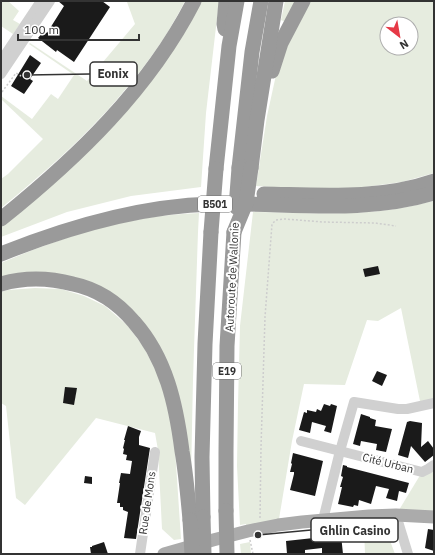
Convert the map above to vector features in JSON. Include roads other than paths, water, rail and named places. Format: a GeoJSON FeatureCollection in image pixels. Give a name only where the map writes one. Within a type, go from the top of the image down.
{"type":"FeatureCollection","features":[{"type":"Feature","properties":{"kind":"highway"},"geometry":{"type":"LineString","coordinates":[[1,219],[59,170],[124,105],[166,49],[194,1]]}},
{"type":"Feature","properties":{"kind":"highway"},"geometry":{"type":"LineString","coordinates":[[226,1],[224,24],[230,46]]}},
{"type":"Feature","properties":{"kind":"highway","name":"Autoroute de Wallonie"},"geometry":{"type":"LineString","coordinates":[[204,554],[197,519],[202,457],[205,344],[216,169],[230,46],[237,1]]}},
{"type":"Feature","properties":{"kind":"highway","name":"Autoroute de Wallonie"},"geometry":{"type":"LineString","coordinates":[[227,554],[227,346],[234,232],[245,168],[252,52],[261,1]]}},
{"type":"Feature","properties":{"kind":"highway"},"geometry":{"type":"LineString","coordinates":[[245,168],[257,120],[276,1]]}},
{"type":"Feature","properties":{"kind":"highway"},"geometry":{"type":"LineString","coordinates":[[257,120],[281,44],[303,1]]}},
{"type":"Feature","properties":{"kind":"highway","name":"B501"},"geometry":{"type":"LineString","coordinates":[[1,244],[35,230],[75,217],[104,209],[161,198],[209,194],[364,194],[394,191],[434,181]]}},
{"type":"Feature","properties":{"kind":"highway","name":"B501"},"geometry":{"type":"LineString","coordinates":[[1,254],[38,239],[87,223],[121,215],[172,207],[211,204],[367,205],[397,202],[434,193]]}},
{"type":"Feature","properties":{"kind":"highway"},"geometry":{"type":"LineString","coordinates":[[1,284],[43,279],[79,285],[95,291],[112,301],[140,328],[160,361],[174,401],[186,477],[197,519],[192,554]]}},
{"type":"Feature","properties":{"kind":"main road"},"geometry":{"type":"LineString","coordinates":[[164,554],[248,531],[278,525],[370,516],[396,515],[434,517]]}},
{"type":"Feature","properties":{"kind":"street"},"geometry":{"type":"LineString","coordinates":[[1,61],[41,1]]}},
{"type":"Feature","properties":{"kind":"street"},"geometry":{"type":"LineString","coordinates":[[1,74],[50,1]]}},
{"type":"Feature","properties":{"kind":"street"},"geometry":{"type":"LineString","coordinates":[[324,520],[340,451],[354,402],[398,409],[407,409],[434,403]]}},
{"type":"Feature","properties":{"kind":"street","name":"Cité Urban"},"geometry":{"type":"LineString","coordinates":[[301,442],[422,472],[434,465]]}},
{"type":"Feature","properties":{"kind":"street","name":"Rue de Mons"},"geometry":{"type":"LineString","coordinates":[[140,554],[155,452]]}},
{"type":"Feature","properties":{"kind":"street"},"geometry":{"type":"LineString","coordinates":[[396,515],[408,554]]}},
{"type":"Feature","properties":{"kind":"place","name":"Eonix"},"geometry":{"type":"Point","coordinates":[27,75]}},
{"type":"Feature","properties":{"kind":"place","name":"Ghlin Casino"},"geometry":{"type":"Point","coordinates":[258,535]}}]}
